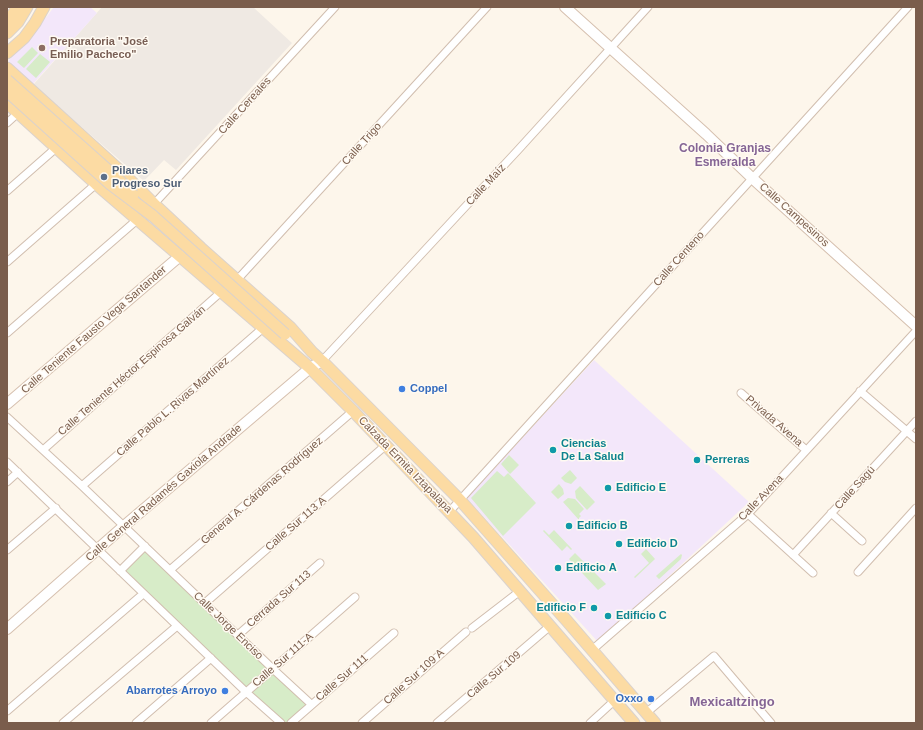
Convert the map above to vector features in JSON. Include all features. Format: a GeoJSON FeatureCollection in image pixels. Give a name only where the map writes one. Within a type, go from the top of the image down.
{"type":"FeatureCollection","features":[{"type":"Feature","properties":{"kind":"main road"},"geometry":{"type":"LineString","coordinates":[[7,22],[18,7]]}},
{"type":"Feature","properties":{"kind":"main road"},"geometry":{"type":"LineString","coordinates":[[7,33],[18,22],[27,7]]}},
{"type":"Feature","properties":{"kind":"main road"},"geometry":{"type":"LineString","coordinates":[[7,53],[24,38],[44,7]]}},
{"type":"Feature","properties":{"kind":"main road","name":"Calzada Ermita Iztapalapa"},"geometry":{"type":"LineString","coordinates":[[7,68],[290,327],[312,352],[460,500],[655,723]]}},
{"type":"Feature","properties":{"kind":"main road","name":"Calzada Ermita Iztapalapa"},"geometry":{"type":"LineString","coordinates":[[7,80],[119,180],[133,195],[152,231]]}},
{"type":"Feature","properties":{"kind":"main road"},"geometry":{"type":"LineString","coordinates":[[8,104],[8,94],[13,88],[25,84]]}},
{"type":"Feature","properties":{"kind":"main road","name":"Calzada Ermita Iztapalapa"},"geometry":{"type":"LineString","coordinates":[[7,91],[109,183],[153,216],[285,334],[312,352]]}},
{"type":"Feature","properties":{"kind":"main road","name":"Calzada Ermita Iztapalapa"},"geometry":{"type":"LineString","coordinates":[[8,104],[96,184],[310,368],[450,511],[634,723]]}},
{"type":"Feature","properties":{"kind":"main road"},"geometry":{"type":"LineString","coordinates":[[426,486],[436,477]]}},
{"type":"Feature","properties":{"kind":"main road"},"geometry":{"type":"LineString","coordinates":[[473,537],[484,528]]}},
{"type":"Feature","properties":{"kind":"street","name":"Calle Cereales"},"geometry":{"type":"LineString","coordinates":[[154,204],[335,7]]}},
{"type":"Feature","properties":{"kind":"street","name":"Calle Trigo"},"geometry":{"type":"LineString","coordinates":[[237,280],[487,7]]}},
{"type":"Feature","properties":{"kind":"street","name":"Calle Campesinos"},"geometry":{"type":"LineString","coordinates":[[565,7],[916,326]]}},
{"type":"Feature","properties":{"kind":"street","name":"Calle Maíz"},"geometry":{"type":"LineString","coordinates":[[322,361],[648,7]]}},
{"type":"Feature","properties":{"kind":"street","name":"Calle Centeno"},"geometry":{"type":"LineString","coordinates":[[450,511],[908,7]]}},
{"type":"Feature","properties":{"kind":"street"},"geometry":{"type":"LineString","coordinates":[[7,123],[18,113]]}},
{"type":"Feature","properties":{"kind":"street"},"geometry":{"type":"LineString","coordinates":[[7,191],[56,148]]}},
{"type":"Feature","properties":{"kind":"street"},"geometry":{"type":"LineString","coordinates":[[7,262],[96,184]]}},
{"type":"Feature","properties":{"kind":"street"},"geometry":{"type":"LineString","coordinates":[[7,333],[138,219]]}},
{"type":"Feature","properties":{"kind":"street","name":"Calle Teniente Fausto Vega Santander"},"geometry":{"type":"LineString","coordinates":[[7,404],[180,256]]}},
{"type":"Feature","properties":{"kind":"street","name":"Calle Teniente Héctor Espinosa Galván"},"geometry":{"type":"LineString","coordinates":[[43,450],[221,292]]}},
{"type":"Feature","properties":{"kind":"street","name":"Calle Pablo L. Rivas Martínez"},"geometry":{"type":"LineString","coordinates":[[82,486],[263,328]]}},
{"type":"Feature","properties":{"kind":"street","name":"Calle Avena"},"geometry":{"type":"LineString","coordinates":[[592,650],[748,514],[916,331]]}},
{"type":"Feature","properties":{"kind":"street","name":"Calle General Radamés Gaxiola Andrade"},"geometry":{"type":"LineString","coordinates":[[7,629],[124,526],[310,368],[322,361]]}},
{"type":"Feature","properties":{"kind":"street"},"geometry":{"type":"LineString","coordinates":[[860,391],[916,438]]}},
{"type":"Feature","properties":{"kind":"street","name":"Privada Avena"},"geometry":{"type":"LineString","coordinates":[[741,392],[806,450]]}},
{"type":"Feature","properties":{"kind":"street","name":"General A. Cárdenas Rodríguez"},"geometry":{"type":"LineString","coordinates":[[170,570],[354,412]]}},
{"type":"Feature","properties":{"kind":"street","name":"Calle Jorge Enciso"},"geometry":{"type":"LineString","coordinates":[[7,417],[82,486],[273,669],[312,704]]}},
{"type":"Feature","properties":{"kind":"street","name":"Calle Sagú"},"geometry":{"type":"LineString","coordinates":[[793,555],[916,421]]}},
{"type":"Feature","properties":{"kind":"street","name":"Calle Sur 113 A"},"geometry":{"type":"LineString","coordinates":[[205,603],[386,445]]}},
{"type":"Feature","properties":{"kind":"street"},"geometry":{"type":"LineString","coordinates":[[7,462],[143,594],[246,692],[281,723]]}},
{"type":"Feature","properties":{"kind":"street"},"geometry":{"type":"LineString","coordinates":[[7,482],[18,472]]}},
{"type":"Feature","properties":{"kind":"street"},"geometry":{"type":"LineString","coordinates":[[7,550],[56,508]]}},
{"type":"Feature","properties":{"kind":"street"},"geometry":{"type":"LineString","coordinates":[[858,572],[916,508]]}},
{"type":"Feature","properties":{"kind":"street"},"geometry":{"type":"LineString","coordinates":[[832,513],[862,541]]}},
{"type":"Feature","properties":{"kind":"street"},"geometry":{"type":"LineString","coordinates":[[748,514],[813,573]]}},
{"type":"Feature","properties":{"kind":"street"},"geometry":{"type":"LineString","coordinates":[[120,571],[145,546]]}},
{"type":"Feature","properties":{"kind":"street","name":"Cerrada Sur 113"},"geometry":{"type":"LineString","coordinates":[[238,635],[320,563]]}},
{"type":"Feature","properties":{"kind":"street","name":"Calle Sur 109 A"},"geometry":{"type":"LineString","coordinates":[[362,723],[469,630],[520,591]]}},
{"type":"Feature","properties":{"kind":"street"},"geometry":{"type":"LineString","coordinates":[[7,711],[143,594]]}},
{"type":"Feature","properties":{"kind":"street","name":"Calle Sur 111-A"},"geometry":{"type":"LineString","coordinates":[[211,723],[355,598]]}},
{"type":"Feature","properties":{"kind":"street"},"geometry":{"type":"LineString","coordinates":[[63,723],[177,626]]}},
{"type":"Feature","properties":{"kind":"street","name":"Calle Sur 109"},"geometry":{"type":"LineString","coordinates":[[437,723],[550,626]]}},
{"type":"Feature","properties":{"kind":"street","name":"Calle Sur 111"},"geometry":{"type":"LineString","coordinates":[[291,723],[394,633]]}},
{"type":"Feature","properties":{"kind":"street"},"geometry":{"type":"LineString","coordinates":[[646,713],[714,656],[770,723]]}},
{"type":"Feature","properties":{"kind":"street"},"geometry":{"type":"LineString","coordinates":[[136,723],[211,658]]}},
{"type":"Feature","properties":{"kind":"street"},"geometry":{"type":"LineString","coordinates":[[594,722],[615,700]]}},
{"type":"Feature","properties":{"kind":"shaded area","name":"Preparatoria \"José Emilio Pacheco\""},"geometry":{"type":"Polygon","coordinates":[[[54,7],[90,7],[97,13],[32,85],[9,65],[9,60],[31,37],[54,7]]]}},
{"type":"Feature","properties":{"kind":"shaded area"},"geometry":{"type":"Polygon","coordinates":[[[102,7],[253,7],[292,43],[176,170],[164,160],[144,181],[33,85],[102,7]]]}},
{"type":"Feature","properties":{"kind":"shaded area"},"geometry":{"type":"Polygon","coordinates":[[[594,360],[749,502],[598,642],[467,498],[594,360]]]}},
{"type":"Feature","properties":{"kind":"green space"},"geometry":{"type":"Polygon","coordinates":[[[32,47],[38,53],[24,68],[17,62],[32,47]]]}},
{"type":"Feature","properties":{"kind":"green space"},"geometry":{"type":"Polygon","coordinates":[[[40,54],[50,62],[36,78],[26,69],[40,54]]]}},
{"type":"Feature","properties":{"kind":"green space"},"geometry":{"type":"Polygon","coordinates":[[[509,455],[519,465],[510,474],[501,464],[509,455]]]}},
{"type":"Feature","properties":{"kind":"green space"},"geometry":{"type":"Polygon","coordinates":[[[570,470],[577,478],[571,484],[565,482],[561,478],[570,470]]]}},
{"type":"Feature","properties":{"kind":"green space"},"geometry":{"type":"Polygon","coordinates":[[[497,471],[504,477],[508,473],[536,503],[503,536],[471,498],[497,471]]]}},
{"type":"Feature","properties":{"kind":"green space"},"geometry":{"type":"Polygon","coordinates":[[[559,484],[563,489],[564,494],[558,499],[551,492],[559,484]]]}},
{"type":"Feature","properties":{"kind":"green space"},"geometry":{"type":"Polygon","coordinates":[[[580,486],[595,502],[587,510],[576,498],[575,491],[580,486]]]}},
{"type":"Feature","properties":{"kind":"green space"},"geometry":{"type":"Polygon","coordinates":[[[568,498],[575,499],[584,509],[579,514],[581,516],[579,520],[563,502],[568,498]]]}},
{"type":"Feature","properties":{"kind":"green space"},"geometry":{"type":"Polygon","coordinates":[[[544,530],[549,535],[554,530],[572,549],[571,550],[567,546],[562,551],[543,531],[544,530]]]}},
{"type":"Feature","properties":{"kind":"green space"},"geometry":{"type":"Polygon","coordinates":[[[646,549],[655,559],[635,578],[634,577],[649,563],[641,554],[646,549]]]}},
{"type":"Feature","properties":{"kind":"green space"},"geometry":{"type":"Polygon","coordinates":[[[144,550],[307,704],[287,723],[246,692],[124,570],[144,550]]]}},
{"type":"Feature","properties":{"kind":"green space"},"geometry":{"type":"Polygon","coordinates":[[[575,553],[606,584],[598,590],[569,559],[575,553]]]}},
{"type":"Feature","properties":{"kind":"green space"},"geometry":{"type":"Polygon","coordinates":[[[681,554],[681,559],[659,579],[656,576],[681,554]]]}},
{"type":"Feature","properties":{"kind":"place","name":"Preparatoria \"José Emilio Pacheco\""},"geometry":{"type":"Point","coordinates":[42,48]}},
{"type":"Feature","properties":{"kind":"place","name":"Pilares Progreso Sur"},"geometry":{"type":"Point","coordinates":[104,177]}},
{"type":"Feature","properties":{"kind":"place","name":"Coppel"},"geometry":{"type":"Point","coordinates":[402,389]}},
{"type":"Feature","properties":{"kind":"place","name":"Ciencias De La Salud"},"geometry":{"type":"Point","coordinates":[553,450]}},
{"type":"Feature","properties":{"kind":"place","name":"Perreras"},"geometry":{"type":"Point","coordinates":[697,460]}},
{"type":"Feature","properties":{"kind":"place","name":"Edificio E"},"geometry":{"type":"Point","coordinates":[608,488]}},
{"type":"Feature","properties":{"kind":"place","name":"Edificio B"},"geometry":{"type":"Point","coordinates":[569,526]}},
{"type":"Feature","properties":{"kind":"place","name":"Edificio D"},"geometry":{"type":"Point","coordinates":[619,544]}},
{"type":"Feature","properties":{"kind":"place","name":"Edificio A"},"geometry":{"type":"Point","coordinates":[558,568]}},
{"type":"Feature","properties":{"kind":"place","name":"Edificio F"},"geometry":{"type":"Point","coordinates":[594,608]}},
{"type":"Feature","properties":{"kind":"place","name":"Edificio C"},"geometry":{"type":"Point","coordinates":[608,616]}},
{"type":"Feature","properties":{"kind":"place","name":"Abarrotes Arroyo"},"geometry":{"type":"Point","coordinates":[225,691]}},
{"type":"Feature","properties":{"kind":"place","name":"Oxxo"},"geometry":{"type":"Point","coordinates":[651,699]}},
{"type":"Feature","properties":{"kind":"district","name":"Colonia Granjas Esmeralda"},"geometry":{"type":"Point","coordinates":[725,156]}},
{"type":"Feature","properties":{"kind":"district","name":"Mexicaltzingo"},"geometry":{"type":"Point","coordinates":[732,702]}}]}
